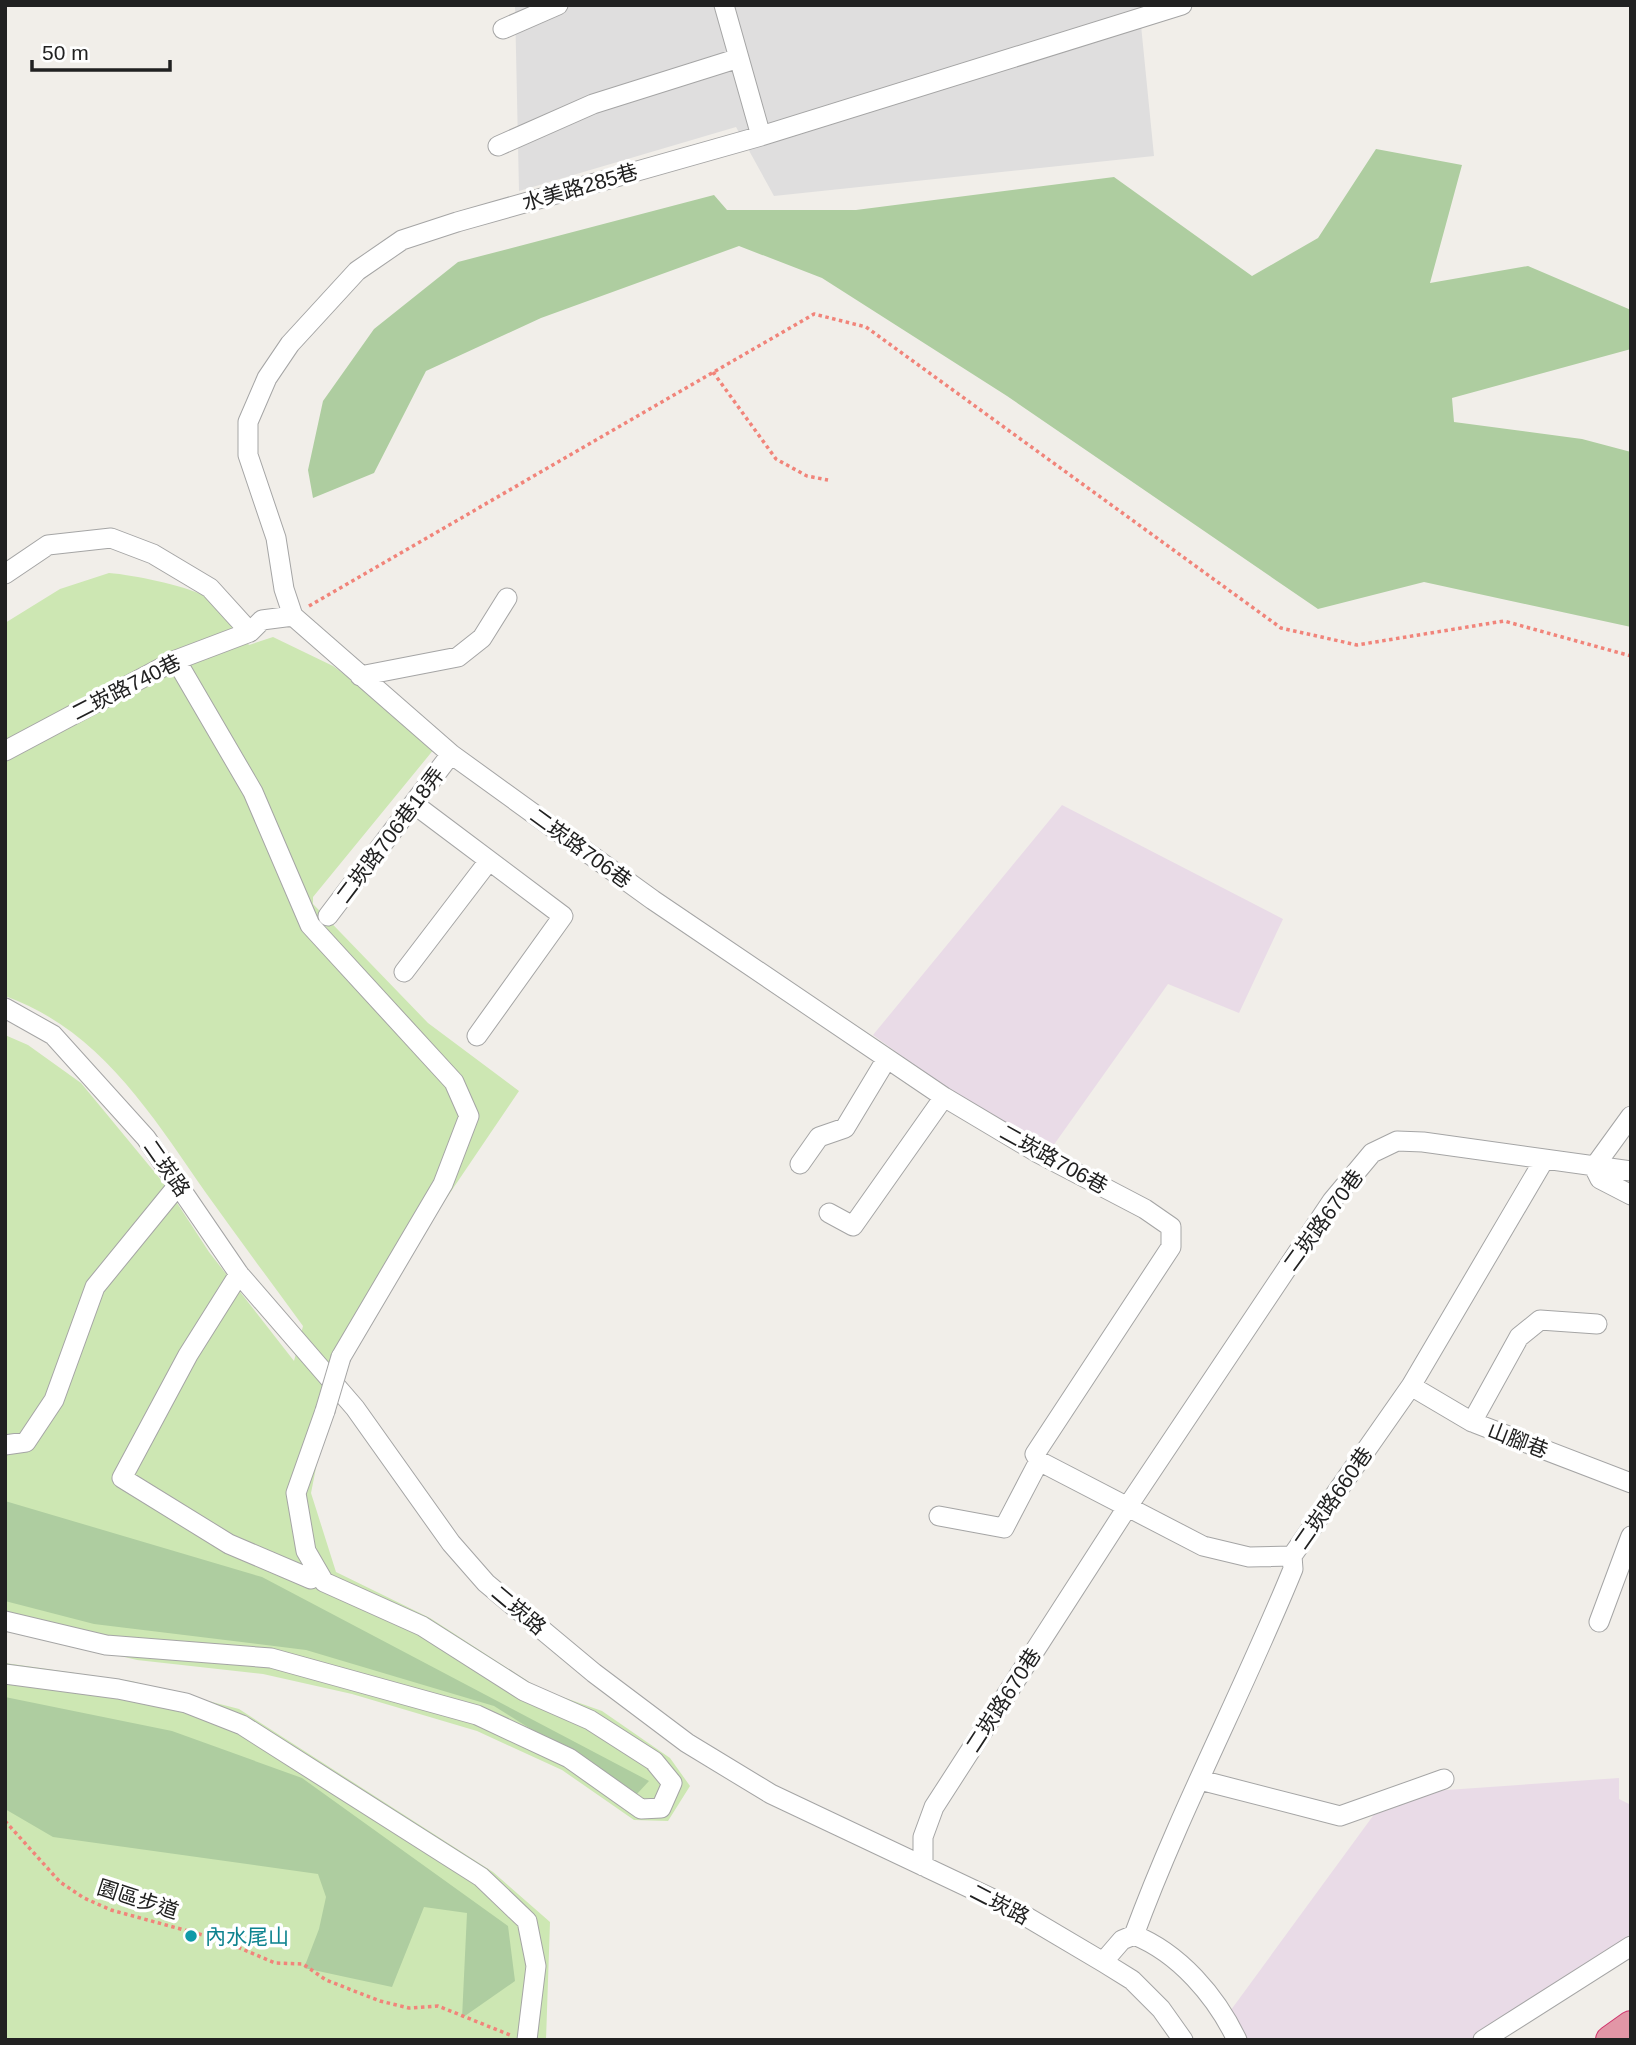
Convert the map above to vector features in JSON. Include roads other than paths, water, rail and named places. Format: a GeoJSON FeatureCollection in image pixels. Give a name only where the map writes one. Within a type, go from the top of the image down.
{"type":"FeatureCollection","features":[{"type":"Feature","properties":{"kind":"highway"},"geometry":{"type":"LineString","coordinates":[[1610,2040],[1631,2025]]}},
{"type":"Feature","properties":{"kind":"street"},"geometry":{"type":"LineString","coordinates":[[503,29],[558,5]]}},
{"type":"Feature","properties":{"kind":"street"},"geometry":{"type":"LineString","coordinates":[[724,5],[761,136]]}},
{"type":"Feature","properties":{"kind":"street","name":"水美路285巷"},"geometry":{"type":"LineString","coordinates":[[292,615],[284,589],[276,537],[248,455],[248,422],[274,366],[357,271],[402,240],[761,136],[1140,12],[1182,5]]}},
{"type":"Feature","properties":{"kind":"street"},"geometry":{"type":"LineString","coordinates":[[498,146],[593,104],[739,58]]}},
{"type":"Feature","properties":{"kind":"street"},"geometry":{"type":"LineString","coordinates":[[5,574],[48,545],[111,538],[153,554],[209,588],[250,632],[262,620],[292,615]]}},
{"type":"Feature","properties":{"kind":"street"},"geometry":{"type":"LineString","coordinates":[[360,676],[458,657],[482,638],[508,598]]}},
{"type":"Feature","properties":{"kind":"street","name":"二崁路706巷"},"geometry":{"type":"LineString","coordinates":[[292,615],[451,754],[653,901],[944,1097],[1038,1153],[1145,1209],[1171,1227],[1171,1247],[1035,1454],[1039,1461]]}},
{"type":"Feature","properties":{"kind":"street","name":"二崁路740巷"},"geometry":{"type":"LineString","coordinates":[[5,751],[176,660],[250,632]]}},
{"type":"Feature","properties":{"kind":"street"},"geometry":{"type":"LineString","coordinates":[[5,1621],[106,1645],[271,1658],[465,1712],[569,1758],[641,1809],[661,1808],[672,1783],[654,1761],[590,1720],[524,1690],[422,1626],[324,1582],[306,1551],[296,1493],[341,1357],[443,1184],[469,1116],[454,1082],[310,925],[253,792],[176,660]]}},
{"type":"Feature","properties":{"kind":"street","name":"二崁路706巷18弄"},"geometry":{"type":"LineString","coordinates":[[328,916],[451,754]]}},
{"type":"Feature","properties":{"kind":"street"},"geometry":{"type":"LineString","coordinates":[[414,804],[563,916],[477,1036]]}},
{"type":"Feature","properties":{"kind":"street"},"geometry":{"type":"LineString","coordinates":[[404,972],[488,862]]}},
{"type":"Feature","properties":{"kind":"street","name":"二崁路"},"geometry":{"type":"LineString","coordinates":[[5,1007],[53,1035],[146,1138],[239,1274],[355,1408],[451,1543],[486,1583],[594,1673],[687,1743],[771,1794],[1010,1907],[1103,1962],[1132,1980],[1161,2009],[1182,2040]]}},
{"type":"Feature","properties":{"kind":"street"},"geometry":{"type":"LineString","coordinates":[[800,1164],[819,1137],[845,1128],[887,1060]]}},
{"type":"Feature","properties":{"kind":"street"},"geometry":{"type":"LineString","coordinates":[[829,1213],[853,1226],[944,1097]]}},
{"type":"Feature","properties":{"kind":"street"},"geometry":{"type":"LineString","coordinates":[[1631,1116],[1594,1167],[1600,1180],[1631,1195]]}},
{"type":"Feature","properties":{"kind":"street","name":"二崁路670巷"},"geometry":{"type":"LineString","coordinates":[[923,1866],[923,1837],[934,1807],[1128,1506],[1332,1201],[1372,1153],[1397,1141],[1423,1142],[1631,1171]]}},
{"type":"Feature","properties":{"kind":"street","name":"二崁路660巷"},"geometry":{"type":"LineString","coordinates":[[1134,1935],[1160,1863],[1258,1656],[1293,1569],[1293,1556],[1411,1386],[1544,1160]]}},
{"type":"Feature","properties":{"kind":"street"},"geometry":{"type":"LineString","coordinates":[[5,1445],[26,1442],[54,1400],[95,1287],[179,1184]]}},
{"type":"Feature","properties":{"kind":"street"},"geometry":{"type":"LineString","coordinates":[[239,1274],[188,1355],[122,1478],[229,1544],[311,1579]]}},
{"type":"Feature","properties":{"kind":"street"},"geometry":{"type":"LineString","coordinates":[[1472,1422],[1519,1337],[1540,1320],[1597,1324]]}},
{"type":"Feature","properties":{"kind":"street","name":"山腳巷"},"geometry":{"type":"LineString","coordinates":[[1411,1386],[1472,1422],[1631,1483]]}},
{"type":"Feature","properties":{"kind":"street"},"geometry":{"type":"LineString","coordinates":[[939,1516],[1003,1528],[1039,1461],[1203,1546],[1249,1557],[1293,1556]]}},
{"type":"Feature","properties":{"kind":"street"},"geometry":{"type":"LineString","coordinates":[[1599,1622],[1631,1536]]}},
{"type":"Feature","properties":{"kind":"street"},"geometry":{"type":"LineString","coordinates":[[5,1674],[118,1689],[186,1703],[242,1725],[481,1877],[527,1921],[536,1966],[519,2038]]}},
{"type":"Feature","properties":{"kind":"street"},"geometry":{"type":"LineString","coordinates":[[1200,1780],[1340,1816],[1444,1779]]}},
{"type":"Feature","properties":{"kind":"street"},"geometry":{"type":"LineString","coordinates":[[1103,1962],[1122,1940],[1134,1935],[1157,1944],[1202,1987],[1223,2012],[1237,2040]]}},
{"type":"Feature","properties":{"kind":"street"},"geometry":{"type":"LineString","coordinates":[[1483,2040],[1631,1946]]}},
{"type":"Feature","properties":{"kind":"place","name":"內水尾山"},"geometry":{"type":"Point","coordinates":[191,1936]}}]}
